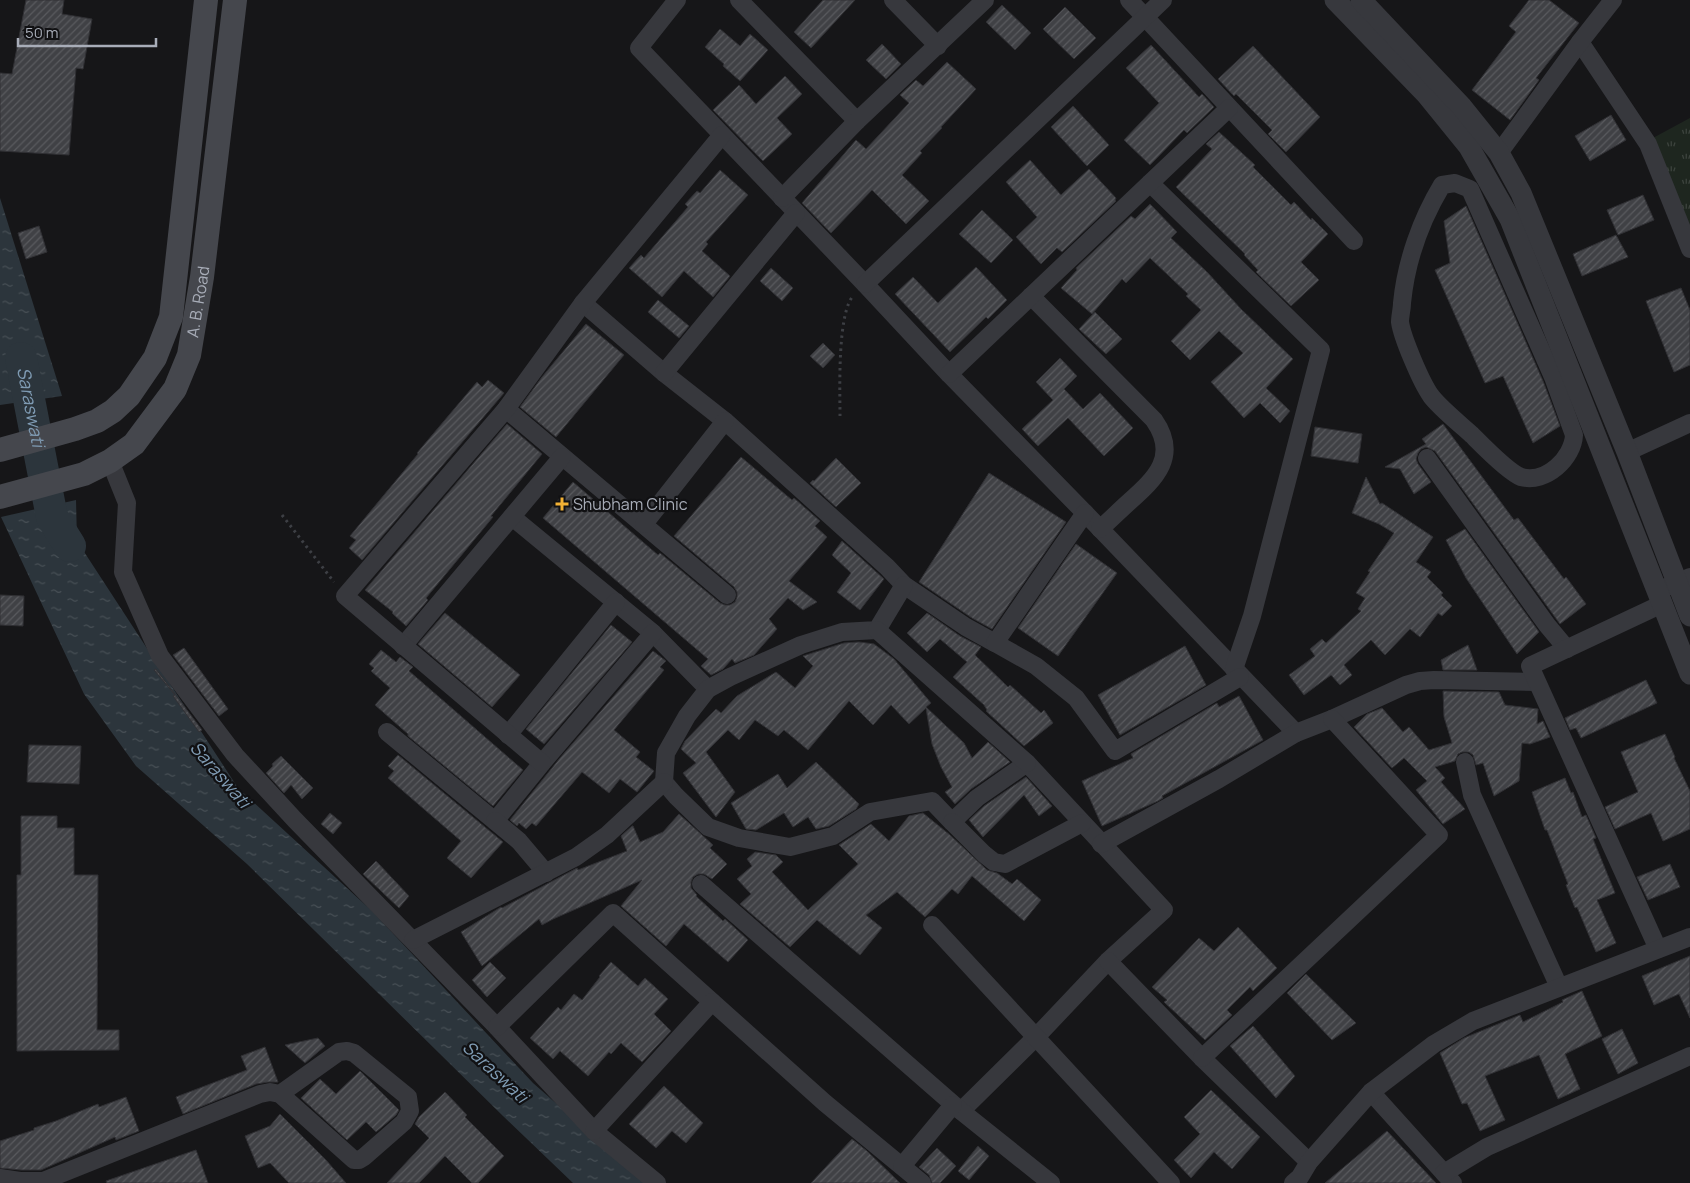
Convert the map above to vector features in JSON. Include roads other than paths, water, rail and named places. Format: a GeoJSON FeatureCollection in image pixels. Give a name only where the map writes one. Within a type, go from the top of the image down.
{"type":"FeatureCollection","features":[{"type":"Feature","properties":{"kind":"main road","name":"A. B. Road"},"geometry":{"type":"LineString","coordinates":[[0,450],[75,429],[97,420],[112,411],[130,396],[155,358],[170,317],[206,0]]}},
{"type":"Feature","properties":{"kind":"main road","name":"A. B. Road"},"geometry":{"type":"LineString","coordinates":[[0,497],[84,474],[110,461],[134,444],[175,389],[189,354],[202,277],[235,0]]}},
{"type":"Feature","properties":{"kind":"street"},"geometry":{"type":"LineString","coordinates":[[678,0],[639,48],[865,284],[948,374],[1085,513],[1296,733]]}},
{"type":"Feature","properties":{"kind":"street"},"geometry":{"type":"LineString","coordinates":[[739,0],[857,121]]}},
{"type":"Feature","properties":{"kind":"street"},"geometry":{"type":"LineString","coordinates":[[893,0],[938,46]]}},
{"type":"Feature","properties":{"kind":"street"},"geometry":{"type":"LineString","coordinates":[[782,198],[857,121],[985,0]]}},
{"type":"Feature","properties":{"kind":"street"},"geometry":{"type":"LineString","coordinates":[[1129,0],[1354,241]]}},
{"type":"Feature","properties":{"kind":"street"},"geometry":{"type":"LineString","coordinates":[[865,284],[1163,0]]}},
{"type":"Feature","properties":{"kind":"street"},"geometry":{"type":"LineString","coordinates":[[1335,0],[1426,94],[1455,114],[1499,153],[1521,193],[1627,452],[1683,580],[1690,616]]}},
{"type":"Feature","properties":{"kind":"street"},"geometry":{"type":"LineString","coordinates":[[1361,0],[1455,114],[1469,147],[1510,219],[1562,374],[1574,435],[1574,444],[1556,469],[1537,477],[1521,476],[1506,466],[1431,396],[1413,362],[1400,322],[1404,280],[1423,220],[1442,185],[1455,183],[1470,189],[1562,374],[1659,597],[1690,674]]}},
{"type":"Feature","properties":{"kind":"street"},"geometry":{"type":"LineString","coordinates":[[1499,153],[1613,0]]}},
{"type":"Feature","properties":{"kind":"street"},"geometry":{"type":"LineString","coordinates":[[1580,42],[1648,144],[1690,249]]}},
{"type":"Feature","properties":{"kind":"street"},"geometry":{"type":"LineString","coordinates":[[948,374],[1229,108]]}},
{"type":"Feature","properties":{"kind":"street"},"geometry":{"type":"LineString","coordinates":[[542,763],[345,596],[506,409],[583,302],[722,135]]}},
{"type":"Feature","properties":{"kind":"street"},"geometry":{"type":"LineString","coordinates":[[583,302],[664,372],[725,421],[887,567],[904,586],[966,627],[1036,666],[1076,698],[1115,751],[1237,673],[1321,350],[1150,183]]}},
{"type":"Feature","properties":{"kind":"street"},"geometry":{"type":"LineString","coordinates":[[664,372],[796,213]]}},
{"type":"Feature","properties":{"kind":"street"},"geometry":{"type":"LineString","coordinates":[[1031,296],[1154,420],[1163,436],[1164,454],[1162,467],[1146,486],[1100,529]]}},
{"type":"Feature","properties":{"kind":"street"},"geometry":{"type":"LineString","coordinates":[[506,409],[727,594]]}},
{"type":"Feature","properties":{"kind":"street"},"geometry":{"type":"LineString","coordinates":[[644,524],[725,421]]}},
{"type":"Feature","properties":{"kind":"street"},"geometry":{"type":"LineString","coordinates":[[1627,452],[1690,422]]}},
{"type":"Feature","properties":{"kind":"street"},"geometry":{"type":"LineString","coordinates":[[403,646],[562,457]]}},
{"type":"Feature","properties":{"kind":"street"},"geometry":{"type":"LineString","coordinates":[[1427,458],[1547,625],[1567,648]]}},
{"type":"Feature","properties":{"kind":"street"},"geometry":{"type":"LineString","coordinates":[[110,461],[127,503],[123,572],[160,656],[235,756],[497,1027],[594,1132],[658,1183]]}},
{"type":"Feature","properties":{"kind":"street"},"geometry":{"type":"LineString","coordinates":[[994,643],[1085,513]]}},
{"type":"Feature","properties":{"kind":"street"},"geometry":{"type":"LineString","coordinates":[[512,517],[652,633],[708,689]]}},
{"type":"Feature","properties":{"kind":"street"},"geometry":{"type":"LineString","coordinates":[[1658,949],[1530,666],[1567,648],[1659,597],[1683,580]]}},
{"type":"Feature","properties":{"kind":"street"},"geometry":{"type":"LineString","coordinates":[[877,630],[904,586]]}},
{"type":"Feature","properties":{"kind":"street"},"geometry":{"type":"LineString","coordinates":[[508,735],[616,602]]}},
{"type":"Feature","properties":{"kind":"street"},"geometry":{"type":"LineString","coordinates":[[413,940],[546,873],[576,857],[599,841],[664,782],[666,753],[687,716],[708,689],[801,645],[842,632],[877,630],[1027,763],[1100,844],[1164,910],[1108,961],[1036,1037],[957,1108],[910,1177],[613,913],[497,1027]]}},
{"type":"Feature","properties":{"kind":"street"},"geometry":{"type":"LineString","coordinates":[[495,821],[652,633]]}},
{"type":"Feature","properties":{"kind":"street"},"geometry":{"type":"LineString","coordinates":[[1100,844],[1219,779],[1296,733],[1332,720],[1406,685],[1420,680],[1536,682]]}},
{"type":"Feature","properties":{"kind":"street"},"geometry":{"type":"LineString","coordinates":[[1202,1058],[1438,835],[1332,720]]}},
{"type":"Feature","properties":{"kind":"street"},"geometry":{"type":"LineString","coordinates":[[387,732],[519,841],[546,873]]}},
{"type":"Feature","properties":{"kind":"street"},"geometry":{"type":"LineString","coordinates":[[1465,762],[1472,795],[1559,987]]}},
{"type":"Feature","properties":{"kind":"street"},"geometry":{"type":"LineString","coordinates":[[952,822],[977,798],[1027,763]]}},
{"type":"Feature","properties":{"kind":"street"},"geometry":{"type":"LineString","coordinates":[[664,782],[708,827],[740,838],[790,847],[834,836],[870,812],[932,801],[984,854],[994,862],[1005,864],[1082,823]]}},
{"type":"Feature","properties":{"kind":"street"},"geometry":{"type":"LineString","coordinates":[[701,884],[957,1108],[1050,1183]]}},
{"type":"Feature","properties":{"kind":"street"},"geometry":{"type":"LineString","coordinates":[[932,925],[1171,1183]]}},
{"type":"Feature","properties":{"kind":"street"},"geometry":{"type":"LineString","coordinates":[[1108,961],[1202,1058],[1302,1176],[1371,1092],[1434,1044],[1473,1021],[1690,937]]}},
{"type":"Feature","properties":{"kind":"street"},"geometry":{"type":"LineString","coordinates":[[594,1132],[712,1002]]}},
{"type":"Feature","properties":{"kind":"street"},"geometry":{"type":"LineString","coordinates":[[0,1178],[20,1181],[43,1181],[260,1094],[270,1092],[280,1094],[354,1160],[364,1157],[404,1122],[410,1111],[408,1098],[354,1053],[347,1051],[339,1052],[280,1094]]}},
{"type":"Feature","properties":{"kind":"street"},"geometry":{"type":"LineString","coordinates":[[1371,1092],[1448,1178],[1487,1147],[1690,1056]]}},
{"type":"Feature","properties":{"kind":"water"},"geometry":{"type":"Polygon","coordinates":[[[0,198],[62,396],[0,405],[0,198]]]}},
{"type":"Feature","properties":{"kind":"water"},"geometry":{"type":"Polygon","coordinates":[[[76,500],[77,541],[238,788],[372,911],[533,1083],[647,1183],[573,1183],[247,864],[136,766],[84,694],[1,517],[76,500]]]}},
{"type":"Feature","properties":{"kind":"waterway","name":"Saraswati"},"geometry":{"type":"LineString","coordinates":[[21,358],[52,517],[70,546]]}},
{"type":"Feature","properties":{"kind":"place","name":"Shubham Clinic"},"geometry":{"type":"Point","coordinates":[562,504]}}]}
